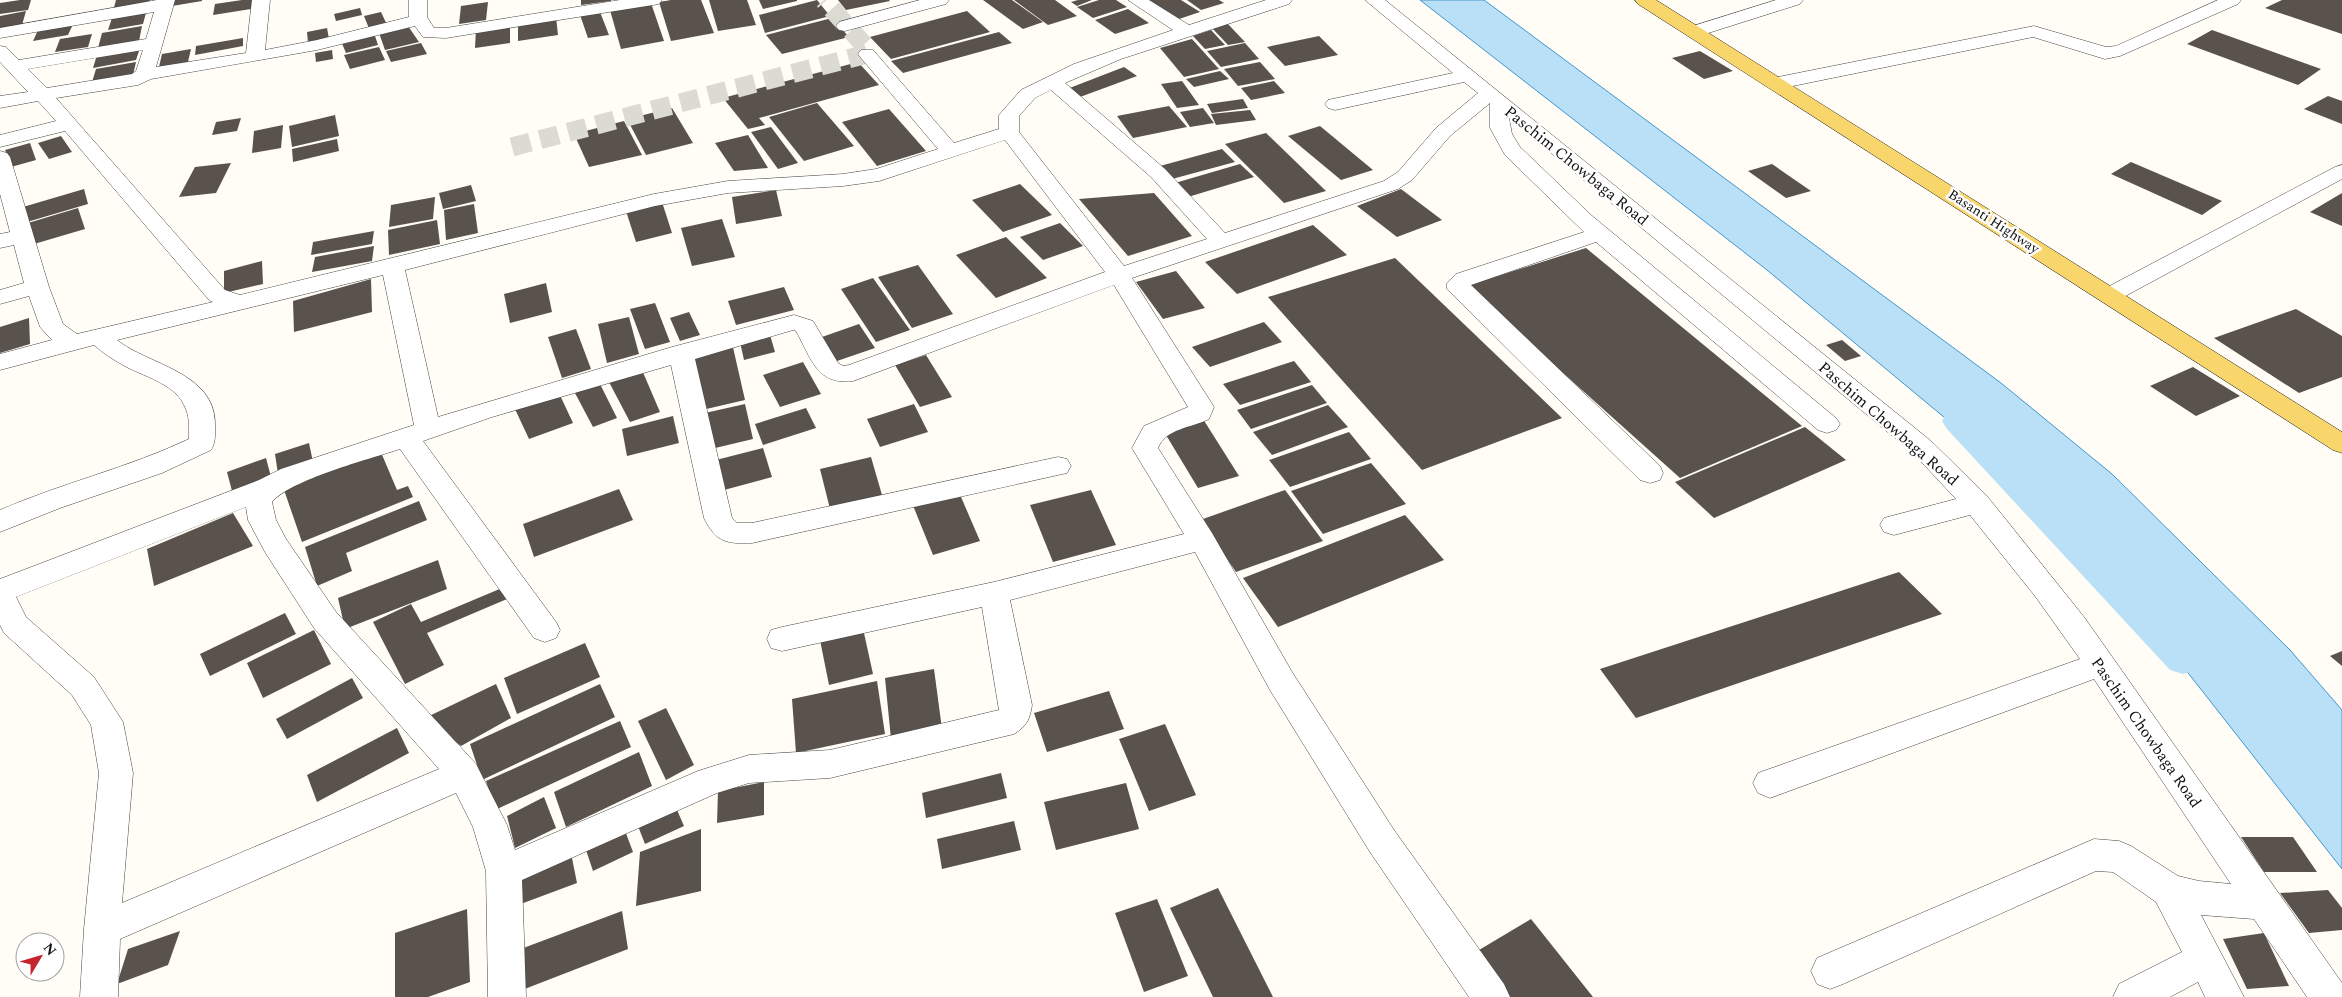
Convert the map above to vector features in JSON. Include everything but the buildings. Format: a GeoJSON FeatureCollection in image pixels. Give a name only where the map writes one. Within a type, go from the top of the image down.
{"type":"FeatureCollection","features":[{"type":"Feature","properties":{"kind":"main road","name":"Basanti Highway"},"geometry":{"type":"LineString","coordinates":[[1644,0],[1778,83],[2342,444]]}},
{"type":"Feature","properties":{"kind":"street"},"geometry":{"type":"LineString","coordinates":[[78,20],[84,0]]}},
{"type":"Feature","properties":{"kind":"street"},"geometry":{"type":"LineString","coordinates":[[255,57],[261,0]]}},
{"type":"Feature","properties":{"kind":"street"},"geometry":{"type":"LineString","coordinates":[[418,0],[420,20],[429,33],[446,33],[653,0]]}},
{"type":"Feature","properties":{"kind":"street"},"geometry":{"type":"LineString","coordinates":[[845,26],[940,0]]}},
{"type":"Feature","properties":{"kind":"street"},"geometry":{"type":"LineString","coordinates":[[1137,0],[1187,32]]}},
{"type":"Feature","properties":{"kind":"street"},"geometry":{"type":"LineString","coordinates":[[1283,0],[1114,55],[1052,82],[1028,94],[1019,102],[1009,115],[1009,132],[1119,276],[1201,407],[1200,413],[1194,417],[1156,428],[1147,436],[1145,448],[1202,540],[1281,681],[1371,825],[1491,997]]}},
{"type":"Feature","properties":{"kind":"street","name":"Paschim Chowbaga Road"},"geometry":{"type":"LineString","coordinates":[[1374,0],[1922,447],[1962,486],[2016,550],[2101,664],[2328,997]]}},
{"type":"Feature","properties":{"kind":"street"},"geometry":{"type":"LineString","coordinates":[[1696,31],[1794,0]]}},
{"type":"Feature","properties":{"kind":"street"},"geometry":{"type":"LineString","coordinates":[[1778,83],[2034,31],[2105,53],[2120,51],[2232,0]]}},
{"type":"Feature","properties":{"kind":"street"},"geometry":{"type":"LineString","coordinates":[[0,33],[78,20],[165,2],[145,74]]}},
{"type":"Feature","properties":{"kind":"street"},"geometry":{"type":"LineString","coordinates":[[0,102],[119,84],[138,79],[145,74],[255,57],[317,45],[420,20]]}},
{"type":"Feature","properties":{"kind":"street"},"geometry":{"type":"LineString","coordinates":[[7,59],[154,43]]}},
{"type":"Feature","properties":{"kind":"street"},"geometry":{"type":"LineString","coordinates":[[867,54],[951,152]]}},
{"type":"Feature","properties":{"kind":"street"},"geometry":{"type":"LineString","coordinates":[[7,59],[70,124],[217,295],[238,302]]}},
{"type":"Feature","properties":{"kind":"street"},"geometry":{"type":"LineString","coordinates":[[1335,104],[1467,76]]}},
{"type":"Feature","properties":{"kind":"street"},"geometry":{"type":"LineString","coordinates":[[1052,82],[1158,173],[1221,241]]}},
{"type":"Feature","properties":{"kind":"street"},"geometry":{"type":"LineString","coordinates":[[99,997],[102,929],[116,772],[107,722],[83,686],[15,625],[0,593],[268,487],[291,476],[416,432],[681,353],[794,322],[805,326],[829,368],[839,375],[853,373],[1119,276],[1391,185],[1405,176],[1442,132],[1494,98],[1503,138],[1512,151],[1600,234],[1827,424]]}},
{"type":"Feature","properties":{"kind":"street"},"geometry":{"type":"LineString","coordinates":[[0,141],[70,124]]}},
{"type":"Feature","properties":{"kind":"street"},"geometry":{"type":"LineString","coordinates":[[0,362],[238,302],[261,299],[393,267],[654,200],[728,187],[843,180],[878,175],[1009,132]]}},
{"type":"Feature","properties":{"kind":"street"},"geometry":{"type":"LineString","coordinates":[[0,157],[5,192],[24,236],[37,287],[52,327],[60,335],[87,340],[110,349],[188,388],[198,405],[204,430],[202,444],[176,458],[30,508],[0,522]]}},
{"type":"Feature","properties":{"kind":"street"},"geometry":{"type":"LineString","coordinates":[[2110,295],[2342,171]]}},
{"type":"Feature","properties":{"kind":"street"},"geometry":{"type":"LineString","coordinates":[[1600,234],[1464,279],[1459,283],[1459,288],[1650,473]]}},
{"type":"Feature","properties":{"kind":"street"},"geometry":{"type":"LineString","coordinates":[[0,242],[24,236]]}},
{"type":"Feature","properties":{"kind":"street"},"geometry":{"type":"LineString","coordinates":[[393,267],[416,432],[546,630]]}},
{"type":"Feature","properties":{"kind":"street"},"geometry":{"type":"LineString","coordinates":[[1662,286],[1706,269]]}},
{"type":"Feature","properties":{"kind":"street"},"geometry":{"type":"LineString","coordinates":[[0,297],[37,287]]}},
{"type":"Feature","properties":{"kind":"street"},"geometry":{"type":"LineString","coordinates":[[681,353],[718,518],[722,528],[732,533],[752,533],[1058,466]]}},
{"type":"Feature","properties":{"kind":"street"},"geometry":{"type":"LineString","coordinates":[[268,487],[258,500],[262,520],[275,545],[325,620],[464,774],[490,825],[504,871],[507,997]]}},
{"type":"Feature","properties":{"kind":"street"},"geometry":{"type":"LineString","coordinates":[[1894,526],[1977,503]]}},
{"type":"Feature","properties":{"kind":"street"},"geometry":{"type":"LineString","coordinates":[[782,638],[994,593],[1202,540]]}},
{"type":"Feature","properties":{"kind":"street"},"geometry":{"type":"LineString","coordinates":[[504,871],[710,781],[734,773],[749,769],[830,764],[1002,724],[1014,717],[1016,706],[994,593]]}},
{"type":"Feature","properties":{"kind":"street"},"geometry":{"type":"LineString","coordinates":[[1770,783],[2101,664]]}},
{"type":"Feature","properties":{"kind":"street"},"geometry":{"type":"LineString","coordinates":[[102,929],[464,774]]}},
{"type":"Feature","properties":{"kind":"street"},"geometry":{"type":"LineString","coordinates":[[1830,971],[2094,855],[2119,857],[2169,890],[2199,898],[2264,903]]}},
{"type":"Feature","properties":{"kind":"street"},"geometry":{"type":"LineString","coordinates":[[2169,890],[2225,997]]}},
{"type":"Feature","properties":{"kind":"street"},"geometry":{"type":"LineString","coordinates":[[2132,997],[2205,959]]}},
{"type":"Feature","properties":{"kind":"water"},"geometry":{"type":"Polygon","coordinates":[[[1420,0],[1484,0],[2001,383],[2112,474],[2290,650],[2342,710],[2342,869],[2141,613],[2028,487],[1767,270],[1420,0]]]}},
{"type":"Feature","properties":{"kind":"waterway"},"geometry":{"type":"LineString","coordinates":[[1958,421],[2183,659]]}},
{"type":"Feature","properties":{"kind":"tunnel"},"geometry":{"type":"LineString","coordinates":[[512,147],[867,54],[865,46],[824,0]]}}]}
